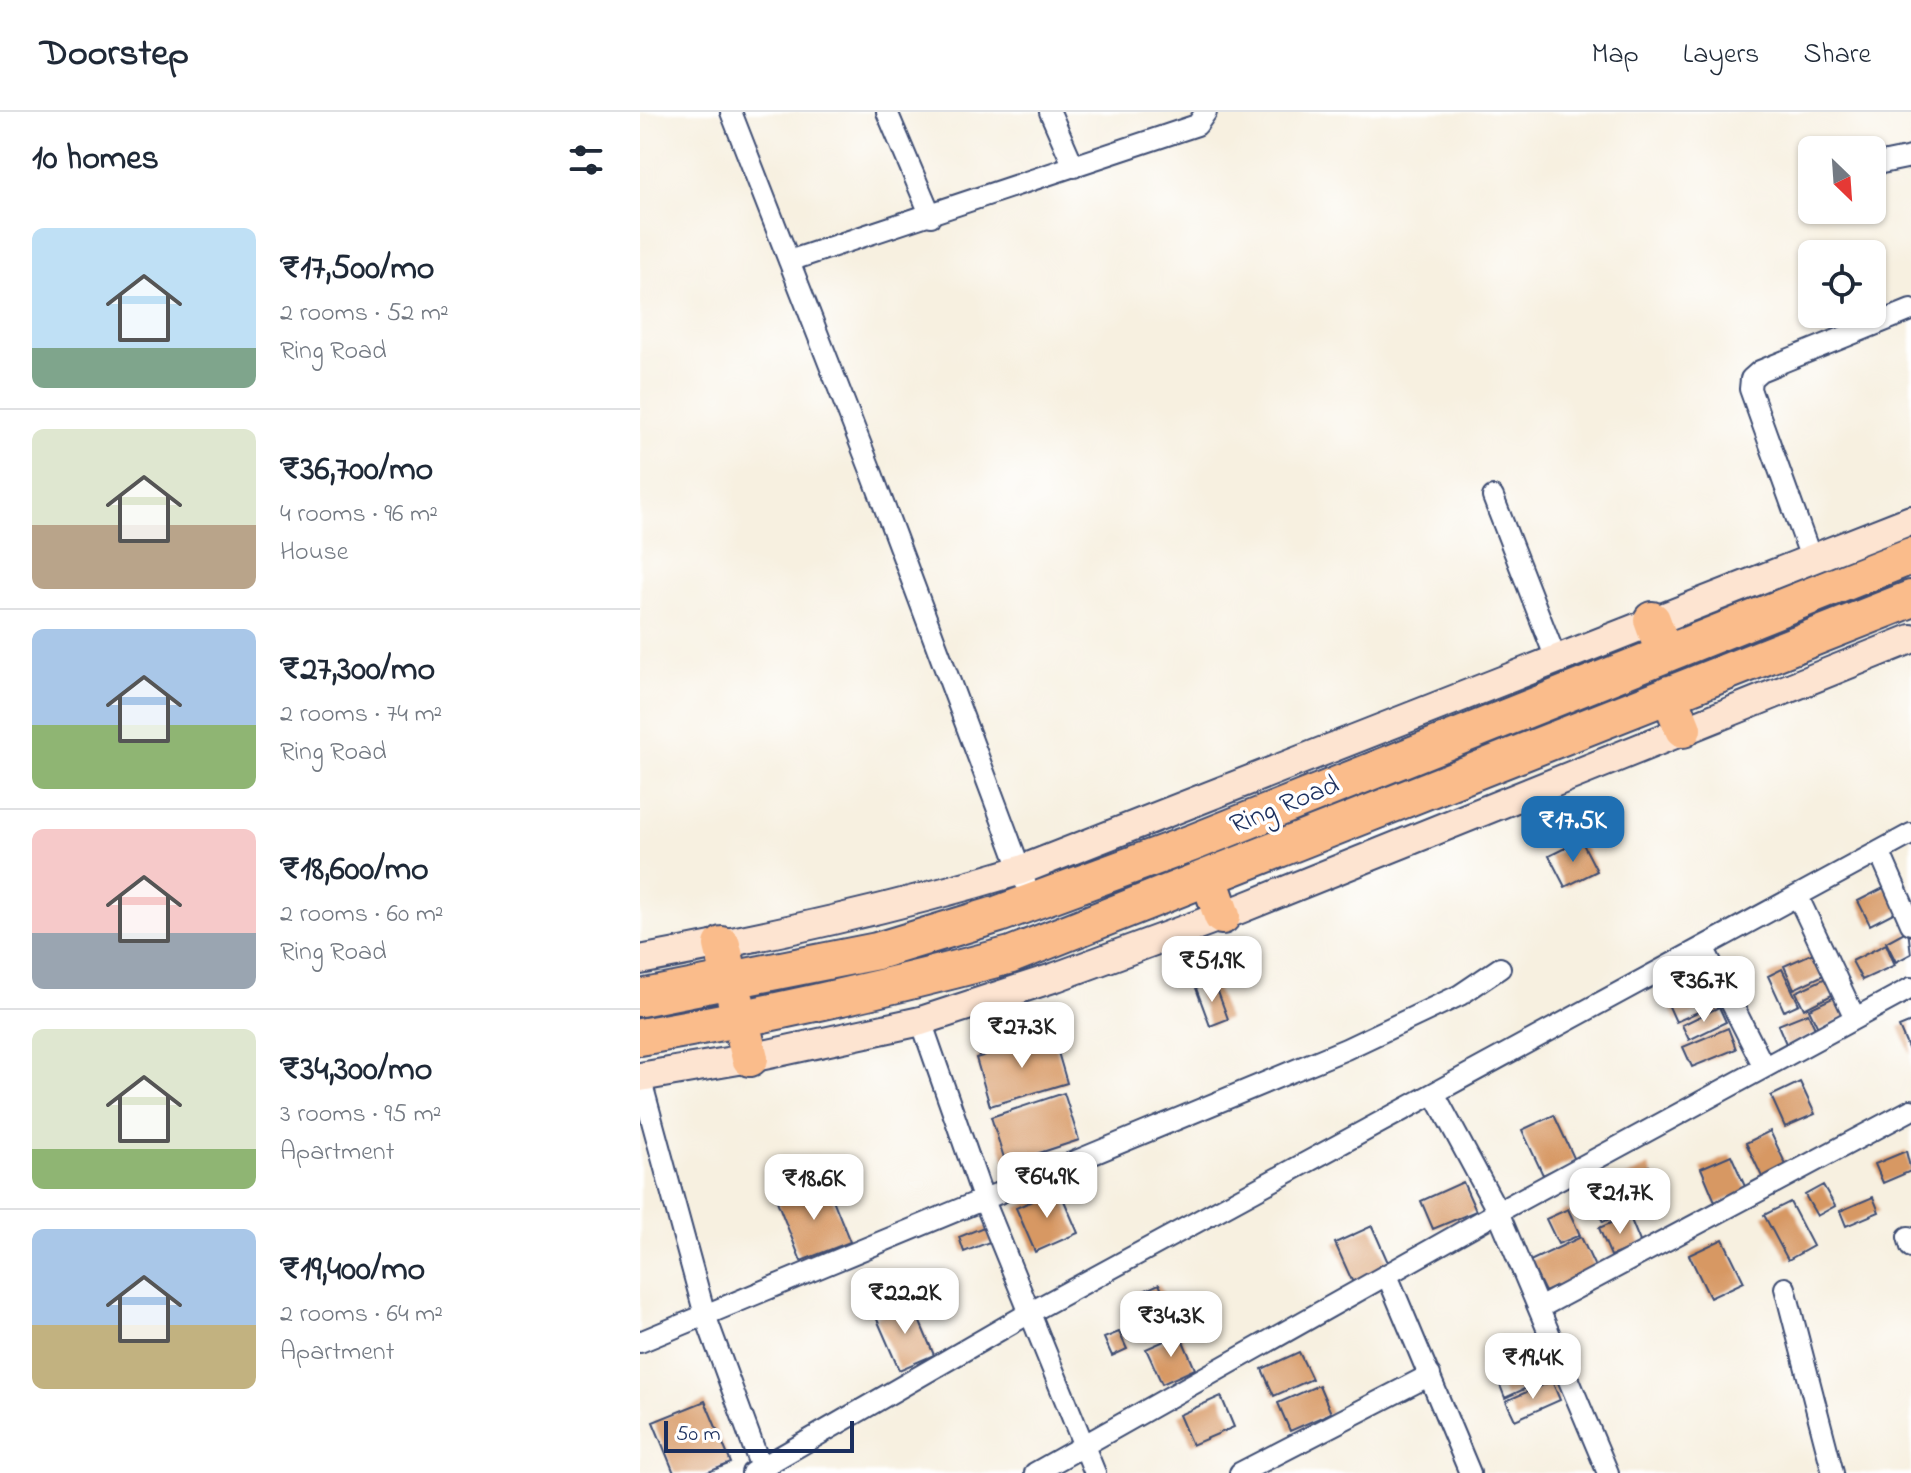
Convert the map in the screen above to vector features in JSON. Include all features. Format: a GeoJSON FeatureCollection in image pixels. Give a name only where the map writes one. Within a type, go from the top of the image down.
{"type":"FeatureCollection","features":[{"type":"Feature","properties":{"kind":"highway","name":"Ring Road"},"geometry":{"type":"LineString","coordinates":[[640,998],[877,951],[1026,886],[1192,843],[1658,636],[1911,556]]}},
{"type":"Feature","properties":{"kind":"highway","name":"Ring Road"},"geometry":{"type":"LineString","coordinates":[[640,1037],[741,1021],[1011,955],[1911,599]]}},
{"type":"Feature","properties":{"kind":"highway"},"geometry":{"type":"LineString","coordinates":[[1669,694],[1683,729]]}},
{"type":"Feature","properties":{"kind":"highway"},"geometry":{"type":"LineString","coordinates":[[1209,878],[1222,916]]}},
{"type":"Feature","properties":{"kind":"highway"},"geometry":{"type":"LineString","coordinates":[[722,945],[750,1058]]}},
{"type":"Feature","properties":{"kind":"street"},"geometry":{"type":"LineString","coordinates":[[731,112],[1026,886]]}},
{"type":"Feature","properties":{"kind":"street"},"geometry":{"type":"LineString","coordinates":[[887,112],[931,216]]}},
{"type":"Feature","properties":{"kind":"street"},"geometry":{"type":"LineString","coordinates":[[1050,112],[1074,167]]}},
{"type":"Feature","properties":{"kind":"street"},"geometry":{"type":"LineString","coordinates":[[789,261],[1197,125],[1206,112]]}},
{"type":"Feature","properties":{"kind":"street"},"geometry":{"type":"LineString","coordinates":[[1886,162],[1911,157]]}},
{"type":"Feature","properties":{"kind":"street"},"geometry":{"type":"LineString","coordinates":[[1811,558],[1750,389],[1751,379],[1760,371],[1911,310]]}},
{"type":"Feature","properties":{"kind":"street"},"geometry":{"type":"LineString","coordinates":[[1493,497],[1556,659]]}},
{"type":"Feature","properties":{"kind":"street"},"geometry":{"type":"LineString","coordinates":[[640,960],[904,906],[1026,886],[1556,659],[1658,636],[1811,558],[1911,520]]}},
{"type":"Feature","properties":{"kind":"street"},"geometry":{"type":"LineString","coordinates":[[1911,639],[1222,916],[1056,977],[921,1021],[750,1058],[640,1077],[705,1315],[759,1471],[1031,1312],[1911,834]]}},
{"type":"Feature","properties":{"kind":"street"},"geometry":{"type":"LineString","coordinates":[[1880,853],[1911,924]]}},
{"type":"Feature","properties":{"kind":"street"},"geometry":{"type":"LineString","coordinates":[[1798,897],[1855,1018]]}},
{"type":"Feature","properties":{"kind":"street"},"geometry":{"type":"LineString","coordinates":[[1703,947],[1764,1067]]}},
{"type":"Feature","properties":{"kind":"street"},"geometry":{"type":"LineString","coordinates":[[640,1342],[1346,1049],[1460,995],[1500,968]]}},
{"type":"Feature","properties":{"kind":"street"},"geometry":{"type":"LineString","coordinates":[[1035,1473],[1498,1212],[1911,988]]}},
{"type":"Feature","properties":{"kind":"street"},"geometry":{"type":"LineString","coordinates":[[921,1021],[983,1198],[1095,1473]]}},
{"type":"Feature","properties":{"kind":"street"},"geometry":{"type":"LineString","coordinates":[[1435,1095],[1498,1212],[1541,1307],[1608,1473]]}},
{"type":"Feature","properties":{"kind":"street"},"geometry":{"type":"LineString","coordinates":[[1541,1307],[1911,1110]]}},
{"type":"Feature","properties":{"kind":"street"},"geometry":{"type":"LineString","coordinates":[[1387,1275],[1430,1375],[1463,1471]]}},
{"type":"Feature","properties":{"kind":"street"},"geometry":{"type":"LineString","coordinates":[[1785,1288],[1833,1473]]}},
{"type":"Feature","properties":{"kind":"street"},"geometry":{"type":"LineString","coordinates":[[1240,1473],[1430,1375]]}},
{"type":"Feature","properties":{"kind":"building"},"geometry":{"type":"Polygon","coordinates":[[[1581,840],[1597,871],[1565,887],[1549,856],[1581,840]]]}},
{"type":"Feature","properties":{"kind":"building"},"geometry":{"type":"Polygon","coordinates":[[[1891,884],[1903,908],[1870,925],[1858,901],[1891,884]]]}},
{"type":"Feature","properties":{"kind":"building"},"geometry":{"type":"Polygon","coordinates":[[[1908,930],[1911,954],[1896,962],[1886,942],[1908,930]]]}},
{"type":"Feature","properties":{"kind":"building"},"geometry":{"type":"Polygon","coordinates":[[[1886,944],[1895,965],[1862,980],[1852,961],[1886,944]]]}},
{"type":"Feature","properties":{"kind":"building"},"geometry":{"type":"Polygon","coordinates":[[[1820,950],[1830,972],[1794,989],[1784,966],[1820,950]]]}},
{"type":"Feature","properties":{"kind":"building"},"geometry":{"type":"Polygon","coordinates":[[[1782,969],[1799,1004],[1784,1011],[1768,976],[1782,969]]]}},
{"type":"Feature","properties":{"kind":"building"},"geometry":{"type":"Polygon","coordinates":[[[1832,975],[1840,991],[1804,1009],[1796,992],[1832,975]]]}},
{"type":"Feature","properties":{"kind":"building"},"geometry":{"type":"Polygon","coordinates":[[[1214,981],[1228,1019],[1210,1026],[1196,988],[1214,981]]]}},
{"type":"Feature","properties":{"kind":"building"},"geometry":{"type":"Polygon","coordinates":[[[1711,982],[1720,1002],[1676,1022],[1667,1002],[1711,982]]]}},
{"type":"Feature","properties":{"kind":"building"},"geometry":{"type":"Polygon","coordinates":[[[1839,995],[1848,1016],[1819,1030],[1809,1009],[1839,995]]]}},
{"type":"Feature","properties":{"kind":"building"},"geometry":{"type":"Polygon","coordinates":[[[1719,1007],[1726,1022],[1689,1040],[1682,1025],[1719,1007]]]}},
{"type":"Feature","properties":{"kind":"building"},"geometry":{"type":"Polygon","coordinates":[[[1808,1013],[1817,1033],[1787,1046],[1778,1025],[1808,1013]]]}},
{"type":"Feature","properties":{"kind":"building"},"geometry":{"type":"Polygon","coordinates":[[[1911,1022],[1911,1055],[1899,1027],[1911,1022]]]}},
{"type":"Feature","properties":{"kind":"building"},"geometry":{"type":"Polygon","coordinates":[[[1728,1028],[1736,1049],[1692,1067],[1683,1047],[1728,1028]]]}},
{"type":"Feature","properties":{"kind":"building"},"geometry":{"type":"Polygon","coordinates":[[[1053,1035],[1067,1083],[990,1106],[976,1058],[1053,1035]]]}},
{"type":"Feature","properties":{"kind":"building"},"geometry":{"type":"Polygon","coordinates":[[[1800,1082],[1815,1114],[1785,1127],[1771,1096],[1800,1082]]]}},
{"type":"Feature","properties":{"kind":"building"},"geometry":{"type":"Polygon","coordinates":[[[1064,1093],[1079,1140],[1006,1164],[991,1117],[1064,1093]]]}},
{"type":"Feature","properties":{"kind":"building"},"geometry":{"type":"Polygon","coordinates":[[[1554,1115],[1575,1160],[1543,1175],[1522,1130],[1554,1115]]]}},
{"type":"Feature","properties":{"kind":"building"},"geometry":{"type":"Polygon","coordinates":[[[1770,1131],[1787,1167],[1763,1179],[1746,1143],[1770,1131]]]}},
{"type":"Feature","properties":{"kind":"building"},"geometry":{"type":"Polygon","coordinates":[[[1906,1151],[1911,1171],[1883,1183],[1875,1164],[1906,1151]]]}},
{"type":"Feature","properties":{"kind":"building"},"geometry":{"type":"Polygon","coordinates":[[[1731,1155],[1747,1191],[1716,1204],[1701,1168],[1731,1155]]]}},
{"type":"Feature","properties":{"kind":"building"},"geometry":{"type":"Polygon","coordinates":[[[1649,1166],[1661,1194],[1630,1207],[1618,1180],[1649,1166]]]}},
{"type":"Feature","properties":{"kind":"building"},"geometry":{"type":"Polygon","coordinates":[[[1615,1178],[1629,1210],[1603,1222],[1588,1190],[1615,1178]]]}},
{"type":"Feature","properties":{"kind":"building"},"geometry":{"type":"Polygon","coordinates":[[[826,1182],[850,1242],[801,1261],[777,1201],[826,1182]]]}},
{"type":"Feature","properties":{"kind":"building"},"geometry":{"type":"Polygon","coordinates":[[[1463,1182],[1476,1211],[1433,1229],[1421,1201],[1463,1182]]]}},
{"type":"Feature","properties":{"kind":"building"},"geometry":{"type":"Polygon","coordinates":[[[1823,1185],[1835,1206],[1817,1216],[1805,1195],[1823,1185]]]}},
{"type":"Feature","properties":{"kind":"building"},"geometry":{"type":"Polygon","coordinates":[[[1059,1189],[1078,1233],[1035,1252],[1016,1208],[1059,1189]]]}},
{"type":"Feature","properties":{"kind":"building"},"geometry":{"type":"Polygon","coordinates":[[[1873,1197],[1879,1212],[1846,1226],[1840,1211],[1873,1197]]]}},
{"type":"Feature","properties":{"kind":"building"},"geometry":{"type":"Polygon","coordinates":[[[1790,1202],[1813,1246],[1788,1260],[1764,1215],[1790,1202]]]}},
{"type":"Feature","properties":{"kind":"building"},"geometry":{"type":"Polygon","coordinates":[[[1568,1209],[1580,1235],[1558,1244],[1546,1219],[1568,1209]]]}},
{"type":"Feature","properties":{"kind":"building"},"geometry":{"type":"Polygon","coordinates":[[[1629,1215],[1641,1244],[1611,1256],[1599,1228],[1629,1215]]]}},
{"type":"Feature","properties":{"kind":"building"},"geometry":{"type":"Polygon","coordinates":[[[986,1226],[992,1241],[964,1252],[959,1237],[986,1226]]]}},
{"type":"Feature","properties":{"kind":"building"},"geometry":{"type":"Polygon","coordinates":[[[1372,1226],[1390,1267],[1353,1283],[1335,1243],[1372,1226]]]}},
{"type":"Feature","properties":{"kind":"building"},"geometry":{"type":"Polygon","coordinates":[[[1581,1237],[1596,1269],[1545,1292],[1530,1261],[1581,1237]]]}},
{"type":"Feature","properties":{"kind":"building"},"geometry":{"type":"Polygon","coordinates":[[[1723,1239],[1744,1282],[1710,1298],[1689,1255],[1723,1239]]]}},
{"type":"Feature","properties":{"kind":"building"},"geometry":{"type":"Polygon","coordinates":[[[1159,1284],[1178,1325],[1145,1340],[1126,1299],[1159,1284]]]}},
{"type":"Feature","properties":{"kind":"building"},"geometry":{"type":"Polygon","coordinates":[[[911,1301],[934,1355],[899,1370],[876,1317],[911,1301]]]}},
{"type":"Feature","properties":{"kind":"building"},"geometry":{"type":"Polygon","coordinates":[[[1119,1332],[1127,1349],[1112,1356],[1104,1338],[1119,1332]]]}},
{"type":"Feature","properties":{"kind":"building"},"geometry":{"type":"Polygon","coordinates":[[[1180,1334],[1195,1369],[1162,1384],[1146,1349],[1180,1334]]]}},
{"type":"Feature","properties":{"kind":"building"},"geometry":{"type":"Polygon","coordinates":[[[1299,1352],[1312,1379],[1274,1396],[1262,1369],[1299,1352]]]}},
{"type":"Feature","properties":{"kind":"building"},"geometry":{"type":"Polygon","coordinates":[[[1530,1354],[1542,1381],[1505,1398],[1494,1370],[1530,1354]]]}},
{"type":"Feature","properties":{"kind":"building"},"geometry":{"type":"Polygon","coordinates":[[[1552,1381],[1560,1400],[1515,1420],[1506,1401],[1552,1381]]]}},
{"type":"Feature","properties":{"kind":"building"},"geometry":{"type":"Polygon","coordinates":[[[1319,1385],[1331,1413],[1290,1431],[1278,1403],[1319,1385]]]}},
{"type":"Feature","properties":{"kind":"building"},"geometry":{"type":"Polygon","coordinates":[[[1221,1396],[1234,1427],[1192,1445],[1179,1415],[1221,1396]]]}},
{"type":"Feature","properties":{"kind":"building"},"geometry":{"type":"Polygon","coordinates":[[[705,1401],[731,1463],[706,1473],[674,1473],[653,1422],[705,1401]]]}}]}
